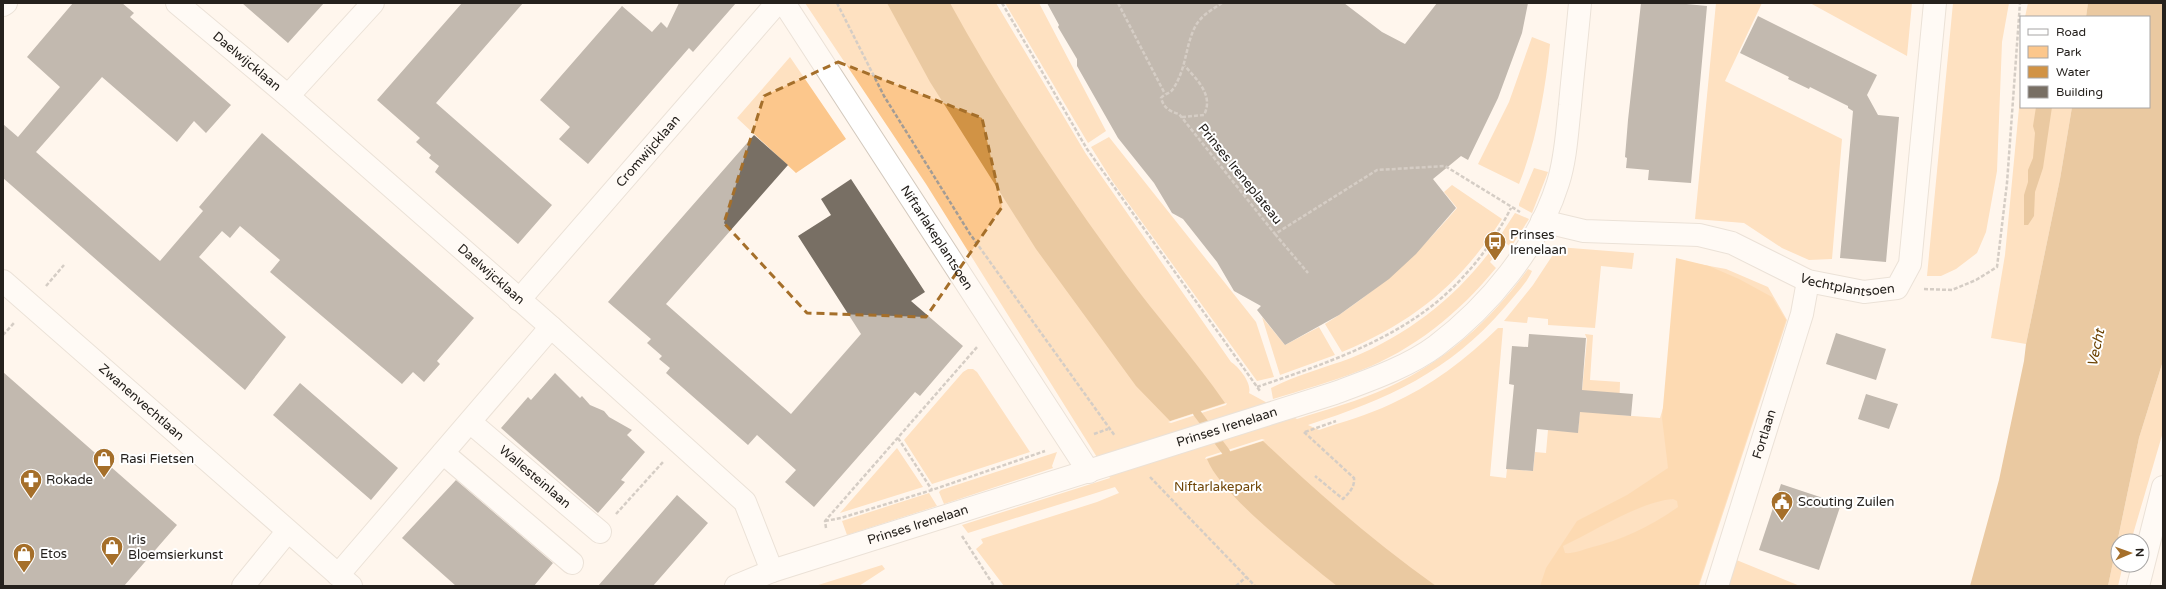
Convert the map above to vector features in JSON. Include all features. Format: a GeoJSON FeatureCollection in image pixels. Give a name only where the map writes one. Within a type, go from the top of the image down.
{"type":"FeatureCollection","features":[{"type":"Feature","properties":{"kind":"street"},"geometry":{"type":"LineString","coordinates":[[3,6],[6,3]]}},
{"type":"Feature","properties":{"kind":"street","name":"Daelwijcklaan"},"geometry":{"type":"LineString","coordinates":[[177,3],[288,96],[551,327],[745,502],[772,571]]}},
{"type":"Feature","properties":{"kind":"street"},"geometry":{"type":"LineString","coordinates":[[288,96],[373,3]]}},
{"type":"Feature","properties":{"kind":"street","name":"Cromwijcklaan"},"geometry":{"type":"LineString","coordinates":[[519,300],[777,3]]}},
{"type":"Feature","properties":{"kind":"street","name":"Niftarlakeplantsoen"},"geometry":{"type":"LineString","coordinates":[[784,3],[1090,472]]}},
{"type":"Feature","properties":{"kind":"street","name":"Prinses Irenelaan"},"geometry":{"type":"LineString","coordinates":[[736,586],[772,571],[1090,472],[1139,465],[1173,445],[1374,378],[1435,346],[1477,310],[1497,289],[1519,259],[1542,221],[1558,183],[1566,144],[1580,3]]}},
{"type":"Feature","properties":{"kind":"street","name":"Vechtplantsoen"},"geometry":{"type":"LineString","coordinates":[[1542,221],[1584,231],[1699,235],[1732,244],[1808,281],[1864,292],[1897,288],[1910,264],[1935,3]]}},
{"type":"Feature","properties":{"kind":"street","name":"Zwanenvechtlaan"},"geometry":{"type":"LineString","coordinates":[[3,281],[287,532],[344,580]]}},
{"type":"Feature","properties":{"kind":"street","name":"Fortlaan"},"geometry":{"type":"LineString","coordinates":[[1717,586],[1802,314],[1808,281]]}},
{"type":"Feature","properties":{"kind":"street"},"geometry":{"type":"LineString","coordinates":[[344,580],[443,453],[551,327]]}},
{"type":"Feature","properties":{"kind":"street","name":"Wallesteinlaan"},"geometry":{"type":"LineString","coordinates":[[470,422],[600,532]]}},
{"type":"Feature","properties":{"kind":"street"},"geometry":{"type":"LineString","coordinates":[[443,453],[572,564]]}},
{"type":"Feature","properties":{"kind":"street"},"geometry":{"type":"LineString","coordinates":[[2138,586],[2163,487]]}},
{"type":"Feature","properties":{"kind":"street"},"geometry":{"type":"LineString","coordinates":[[243,586],[287,532]]}},
{"type":"Feature","properties":{"kind":"path"},"geometry":{"type":"LineString","coordinates":[[836,3],[884,96],[970,234],[1108,429],[1139,465],[1255,586]]}},
{"type":"Feature","properties":{"kind":"path"},"geometry":{"type":"LineString","coordinates":[[1002,3],[1087,149],[1257,387],[1268,414]]}},
{"type":"Feature","properties":{"kind":"path","name":"Prinses Ireneplateau"},"geometry":{"type":"LineString","coordinates":[[1118,3],[1165,94],[1161,98],[1164,105],[1170,112],[1179,114],[1275,234],[1377,170],[1444,166],[1511,208],[1542,221]]}},
{"type":"Feature","properties":{"kind":"path"},"geometry":{"type":"LineString","coordinates":[[1165,94],[1172,91],[1185,66],[1188,46],[1196,25],[1207,13],[1222,3]]}},
{"type":"Feature","properties":{"kind":"path"},"geometry":{"type":"LineString","coordinates":[[1897,288],[1952,290],[1976,280],[1997,267],[2007,184],[2020,3]]}},
{"type":"Feature","properties":{"kind":"path","name":"Prinses Ireneplateau"},"geometry":{"type":"LineString","coordinates":[[1182,118],[1204,115],[1208,104],[1205,93],[1185,66]]}},
{"type":"Feature","properties":{"kind":"path"},"geometry":{"type":"LineString","coordinates":[[1257,387],[1340,358],[1385,336],[1415,317],[1444,296],[1463,278],[1494,239],[1511,208]]}},
{"type":"Feature","properties":{"kind":"path"},"geometry":{"type":"LineString","coordinates":[[1275,234],[1308,274]]}},
{"type":"Feature","properties":{"kind":"path"},"geometry":{"type":"LineString","coordinates":[[830,554],[825,521],[995,327]]}},
{"type":"Feature","properties":{"kind":"path"},"geometry":{"type":"LineString","coordinates":[[825,521],[841,518],[932,490],[1072,443],[1108,429]]}},
{"type":"Feature","properties":{"kind":"path"},"geometry":{"type":"LineString","coordinates":[[1300,430],[1305,432],[1354,478],[1354,484],[1351,491],[1343,499],[1315,476]]}},
{"type":"Feature","properties":{"kind":"path"},"geometry":{"type":"LineString","coordinates":[[898,438],[994,586]]}},
{"type":"Feature","properties":{"kind":"path"},"geometry":{"type":"LineString","coordinates":[[1236,586],[1246,577]]}},
{"type":"Feature","properties":{"kind":"highlighted area"},"geometry":{"type":"Polygon","coordinates":[[[838,62],[982,118],[1002,207],[926,317],[807,313],[724,223],[764,96],[838,62]]]}},
{"type":"Feature","properties":{"kind":"green space","name":"Niftarlakepark"},"geometry":{"type":"Polygon","coordinates":[[[805,3],[996,3],[1086,154],[1231,362],[1238,368],[1247,380],[1249,385],[1249,393],[1297,419],[1378,392],[1410,377],[1430,365],[1466,337],[1483,321],[1499,305],[1528,269],[1532,271],[1524,285],[1505,307],[1484,330],[1462,349],[1416,381],[1365,405],[1308,425],[1319,430],[1373,412],[1406,397],[1448,371],[1498,328],[1503,328],[1490,476],[1506,478],[1507,469],[1533,471],[1535,452],[1546,453],[1548,430],[1578,432],[1587,339],[1585,334],[1593,335],[1590,380],[1620,382],[1619,415],[1660,418],[1675,369],[1693,263],[1726,269],[1768,287],[1787,320],[1699,586],[1004,586],[976,549],[983,543],[981,539],[1097,502],[1119,493],[1115,487],[968,533],[962,525],[1110,478],[926,184],[805,3]]]}},
{"type":"Feature","properties":{"kind":"green space"},"geometry":{"type":"Polygon","coordinates":[[[1005,3],[1039,3],[1106,131],[1088,143],[1005,3]]]}},
{"type":"Feature","properties":{"kind":"green space"},"geometry":{"type":"Polygon","coordinates":[[[1716,3],[1762,3],[1725,81],[1842,139],[1832,259],[1809,260],[1782,248],[1744,223],[1695,219],[1716,3]]]}},
{"type":"Feature","properties":{"kind":"green space"},"geometry":{"type":"Polygon","coordinates":[[[1810,3],[1912,3],[1907,56],[1810,3]]]}},
{"type":"Feature","properties":{"kind":"green space"},"geometry":{"type":"Polygon","coordinates":[[[1953,3],[2009,3],[2002,42],[1997,171],[1986,232],[1977,253],[1956,269],[1941,276],[1927,276],[1953,3]]]}},
{"type":"Feature","properties":{"kind":"green space"},"geometry":{"type":"Polygon","coordinates":[[[2028,3],[2088,3],[2086,16],[2025,16],[2028,3]]]}},
{"type":"Feature","properties":{"kind":"green space"},"geometry":{"type":"Polygon","coordinates":[[[1532,37],[1550,44],[1546,80],[1539,115],[1531,150],[1519,184],[1478,164],[1509,102],[1532,37]]]}},
{"type":"Feature","properties":{"kind":"green space"},"geometry":{"type":"Polygon","coordinates":[[[790,57],[846,139],[796,173],[737,118],[790,57]]]}},
{"type":"Feature","properties":{"kind":"green space"},"geometry":{"type":"Polygon","coordinates":[[[2020,98],[2020,108],[2072,108],[2060,179],[2026,344],[1991,338],[2005,255],[2020,98]]]}},
{"type":"Feature","properties":{"kind":"green space"},"geometry":{"type":"Polygon","coordinates":[[[1109,137],[1256,322],[1274,377],[1257,381],[1113,182],[1091,147],[1109,137]]]}},
{"type":"Feature","properties":{"kind":"green space"},"geometry":{"type":"Polygon","coordinates":[[[1534,168],[1548,172],[1532,213],[1519,206],[1519,204],[1534,168]]]}},
{"type":"Feature","properties":{"kind":"green space"},"geometry":{"type":"Polygon","coordinates":[[[1452,185],[1502,219],[1469,263],[1452,282],[1433,299],[1391,328],[1342,352],[1325,324],[1362,299],[1396,271],[1442,225],[1457,208],[1444,192],[1452,185]]]}},
{"type":"Feature","properties":{"kind":"green space"},"geometry":{"type":"Polygon","coordinates":[[[1515,213],[1529,219],[1511,247],[1500,239],[1500,236],[1515,213]]]}},
{"type":"Feature","properties":{"kind":"green space"},"geometry":{"type":"Polygon","coordinates":[[[1494,246],[1500,249],[1490,262],[1496,268],[1451,315],[1417,341],[1359,371],[1273,399],[1271,388],[1300,375],[1351,358],[1372,349],[1412,326],[1448,297],[1480,264],[1494,246]]]}},
{"type":"Feature","properties":{"kind":"green space"},"geometry":{"type":"Polygon","coordinates":[[[1558,247],[1634,253],[1632,269],[1601,266],[1595,328],[1548,325],[1548,319],[1528,317],[1527,323],[1504,321],[1533,285],[1558,247]]]}},
{"type":"Feature","properties":{"kind":"green space"},"geometry":{"type":"Polygon","coordinates":[[[1262,317],[1285,345],[1319,327],[1335,355],[1280,375],[1262,317]]]}},
{"type":"Feature","properties":{"kind":"green space"},"geometry":{"type":"Polygon","coordinates":[[[2163,361],[2163,432],[2133,533],[2119,533],[2139,438],[2163,361]]]}},
{"type":"Feature","properties":{"kind":"green space"},"geometry":{"type":"Polygon","coordinates":[[[968,369],[973,369],[977,372],[1030,452],[932,484],[904,440],[963,372],[968,369]]]}},
{"type":"Feature","properties":{"kind":"green space"},"geometry":{"type":"Polygon","coordinates":[[[897,448],[923,487],[840,513],[897,448]]]}},
{"type":"Feature","properties":{"kind":"green space"},"geometry":{"type":"Polygon","coordinates":[[[1057,452],[1052,466],[1053,468],[944,504],[939,492],[941,490],[1057,452]]]}},
{"type":"Feature","properties":{"kind":"green space"},"geometry":{"type":"Polygon","coordinates":[[[929,493],[937,506],[847,535],[842,521],[929,493]]]}},
{"type":"Feature","properties":{"kind":"green space"},"geometry":{"type":"Polygon","coordinates":[[[1734,559],[1800,586],[1725,586],[1734,559]]]}},
{"type":"Feature","properties":{"kind":"green space"},"geometry":{"type":"Polygon","coordinates":[[[882,565],[885,569],[859,586],[815,586],[882,565]]]}},
{"type":"Feature","properties":{"kind":"green space"},"geometry":{"type":"Polygon","coordinates":[[[2111,573],[2121,573],[2118,586],[2108,586],[2111,573]]]}},
{"type":"Feature","properties":{"kind":"shaded area"},"geometry":{"type":"Polygon","coordinates":[[[1676,258],[1709,266],[1739,279],[1772,297],[1786,320],[1698,586],[1540,586],[1546,568],[1577,521],[1627,495],[1668,468],[1662,418],[1676,258]],[[1673,499],[1660,501],[1632,511],[1563,546],[1565,553],[1601,545],[1646,527],[1678,507],[1677,501],[1673,499]]]}},
{"type":"Feature","properties":{"kind":"water"},"geometry":{"type":"Polygon","coordinates":[[[887,3],[950,3],[1032,140],[1077,207],[1137,289],[1225,403],[1170,421],[1136,386],[1036,249],[930,82],[887,3]]]}},
{"type":"Feature","properties":{"kind":"water","name":"Vecht"},"geometry":{"type":"Polygon","coordinates":[[[2088,3],[2163,3],[2163,361],[2139,438],[2119,533],[2110,533],[2111,573],[2108,586],[1970,586],[1999,480],[2060,179],[2072,108],[2150,108],[2150,16],[2086,16],[2088,3]]]}},
{"type":"Feature","properties":{"kind":"water"},"geometry":{"type":"Polygon","coordinates":[[[2036,108],[2052,108],[2043,168],[2035,192],[2034,216],[2028,225],[2024,225],[2024,195],[2028,182],[2028,170],[2033,158],[2035,133],[2033,126],[2036,108]]]}},
{"type":"Feature","properties":{"kind":"water"},"geometry":{"type":"Polygon","coordinates":[[[1263,441],[1347,516],[1436,586],[1337,586],[1294,551],[1226,488],[1214,473],[1207,459],[1263,441]]]}},
{"type":"Feature","properties":{"kind":"pier"},"geometry":{"type":"Polygon","coordinates":[[[1227,403],[1226,405],[1171,423],[1168,422],[1227,403]]]}},
{"type":"Feature","properties":{"kind":"pier"},"geometry":{"type":"Polygon","coordinates":[[[1262,439],[1265,440],[1205,459],[1206,457],[1262,439]]]}},
{"type":"Feature","properties":{"kind":"building"},"geometry":{"type":"Polygon","coordinates":[[[73,3],[122,3],[134,13],[130,17],[231,105],[206,133],[194,121],[177,142],[102,77],[36,152],[160,261],[203,211],[199,207],[262,133],[474,318],[437,361],[440,364],[424,382],[413,372],[402,384],[270,272],[280,260],[240,226],[230,238],[222,231],[199,257],[286,337],[245,390],[3,178],[3,124],[18,137],[60,87],[27,57],[73,3]]]}},
{"type":"Feature","properties":{"kind":"building"},"geometry":{"type":"Polygon","coordinates":[[[242,3],[324,3],[288,43],[242,3]]]}},
{"type":"Feature","properties":{"kind":"building"},"geometry":{"type":"Polygon","coordinates":[[[462,3],[523,3],[436,103],[552,205],[518,244],[435,172],[439,166],[429,158],[431,155],[416,142],[420,138],[377,100],[462,3]]]}},
{"type":"Feature","properties":{"kind":"building"},"geometry":{"type":"Polygon","coordinates":[[[679,3],[736,3],[693,52],[689,48],[588,164],[559,139],[570,127],[540,100],[622,6],[652,32],[661,22],[667,28],[679,3]]]}},
{"type":"Feature","properties":{"kind":"building"},"geometry":{"type":"Polygon","coordinates":[[[1047,3],[1344,3],[1382,32],[1405,44],[1437,3],[1528,3],[1522,33],[1498,98],[1468,160],[1461,156],[1433,179],[1456,208],[1416,254],[1389,279],[1339,315],[1285,345],[1257,310],[1261,306],[1234,291],[1217,262],[1183,219],[1172,213],[1154,183],[1118,138],[1077,66],[1077,59],[1058,27],[1059,25],[1047,3]]]}},
{"type":"Feature","properties":{"kind":"building"},"geometry":{"type":"Polygon","coordinates":[[[1641,3],[1676,3],[1707,6],[1691,183],[1648,180],[1649,170],[1626,168],[1627,158],[1625,157],[1628,120],[1641,3]]]}},
{"type":"Feature","properties":{"kind":"building"},"geometry":{"type":"Polygon","coordinates":[[[1758,16],[1877,75],[1867,95],[1878,115],[1899,117],[1886,262],[1840,258],[1853,111],[1848,108],[1848,106],[1810,87],[1809,89],[1788,79],[1789,77],[1740,53],[1758,16]]]}},
{"type":"Feature","properties":{"kind":"building"},"geometry":{"type":"Polygon","coordinates":[[[754,135],[788,165],[666,304],[791,414],[861,334],[798,236],[831,215],[821,199],[851,179],[925,292],[911,301],[963,346],[920,396],[915,392],[814,507],[785,482],[796,470],[757,435],[748,445],[666,373],[670,368],[659,359],[662,356],[647,343],[651,339],[608,302],[754,135]]]}},
{"type":"Feature","properties":{"kind":"building"},"geometry":{"type":"Polygon","coordinates":[[[1836,333],[1886,349],[1876,380],[1826,364],[1836,333]]]}},
{"type":"Feature","properties":{"kind":"building"},"geometry":{"type":"Polygon","coordinates":[[[1529,334],[1586,338],[1582,390],[1633,394],[1631,416],[1580,412],[1578,433],[1537,429],[1533,471],[1506,469],[1514,385],[1509,384],[1512,346],[1528,347],[1529,334]]]}},
{"type":"Feature","properties":{"kind":"building"},"geometry":{"type":"Polygon","coordinates":[[[3,372],[177,525],[124,586],[3,586],[3,372]]]}},
{"type":"Feature","properties":{"kind":"building"},"geometry":{"type":"Polygon","coordinates":[[[555,373],[580,398],[582,396],[590,405],[604,411],[609,417],[632,430],[627,435],[645,452],[621,480],[625,482],[598,513],[501,428],[528,397],[531,400],[555,373]]]}},
{"type":"Feature","properties":{"kind":"building"},"geometry":{"type":"Polygon","coordinates":[[[300,383],[398,468],[371,500],[273,415],[300,383]]]}},
{"type":"Feature","properties":{"kind":"building"},"geometry":{"type":"Polygon","coordinates":[[[1866,394],[1898,404],[1889,429],[1858,419],[1866,394]]]}},
{"type":"Feature","properties":{"kind":"building"},"geometry":{"type":"Polygon","coordinates":[[[456,480],[553,563],[534,586],[456,586],[402,538],[456,480]]]}},
{"type":"Feature","properties":{"kind":"building"},"geometry":{"type":"Polygon","coordinates":[[[1781,484],[1841,504],[1819,570],[1759,550],[1781,484]]]}},
{"type":"Feature","properties":{"kind":"building"},"geometry":{"type":"Polygon","coordinates":[[[677,495],[708,523],[653,586],[598,586],[677,495]]]}},
{"type":"Feature","properties":{"kind":"waterway"},"geometry":{"type":"LineString","coordinates":[[1197,413],[1226,452]]}},
{"type":"Feature","properties":{"kind":"place","name":"Prinses Irenelaan"},"geometry":{"type":"Point","coordinates":[1495,262]}},
{"type":"Feature","properties":{"kind":"place","name":"Rasi Fietsen"},"geometry":{"type":"Point","coordinates":[104,478]}},
{"type":"Feature","properties":{"kind":"place","name":"Rokade"},"geometry":{"type":"Point","coordinates":[31,500]}},
{"type":"Feature","properties":{"kind":"place","name":"Scouting Zuilen"},"geometry":{"type":"Point","coordinates":[1782,522]}},
{"type":"Feature","properties":{"kind":"place","name":"Iris Bloemsierkunst"},"geometry":{"type":"Point","coordinates":[112,566]}},
{"type":"Feature","properties":{"kind":"place","name":"Etos"},"geometry":{"type":"Point","coordinates":[24,574]}}]}
